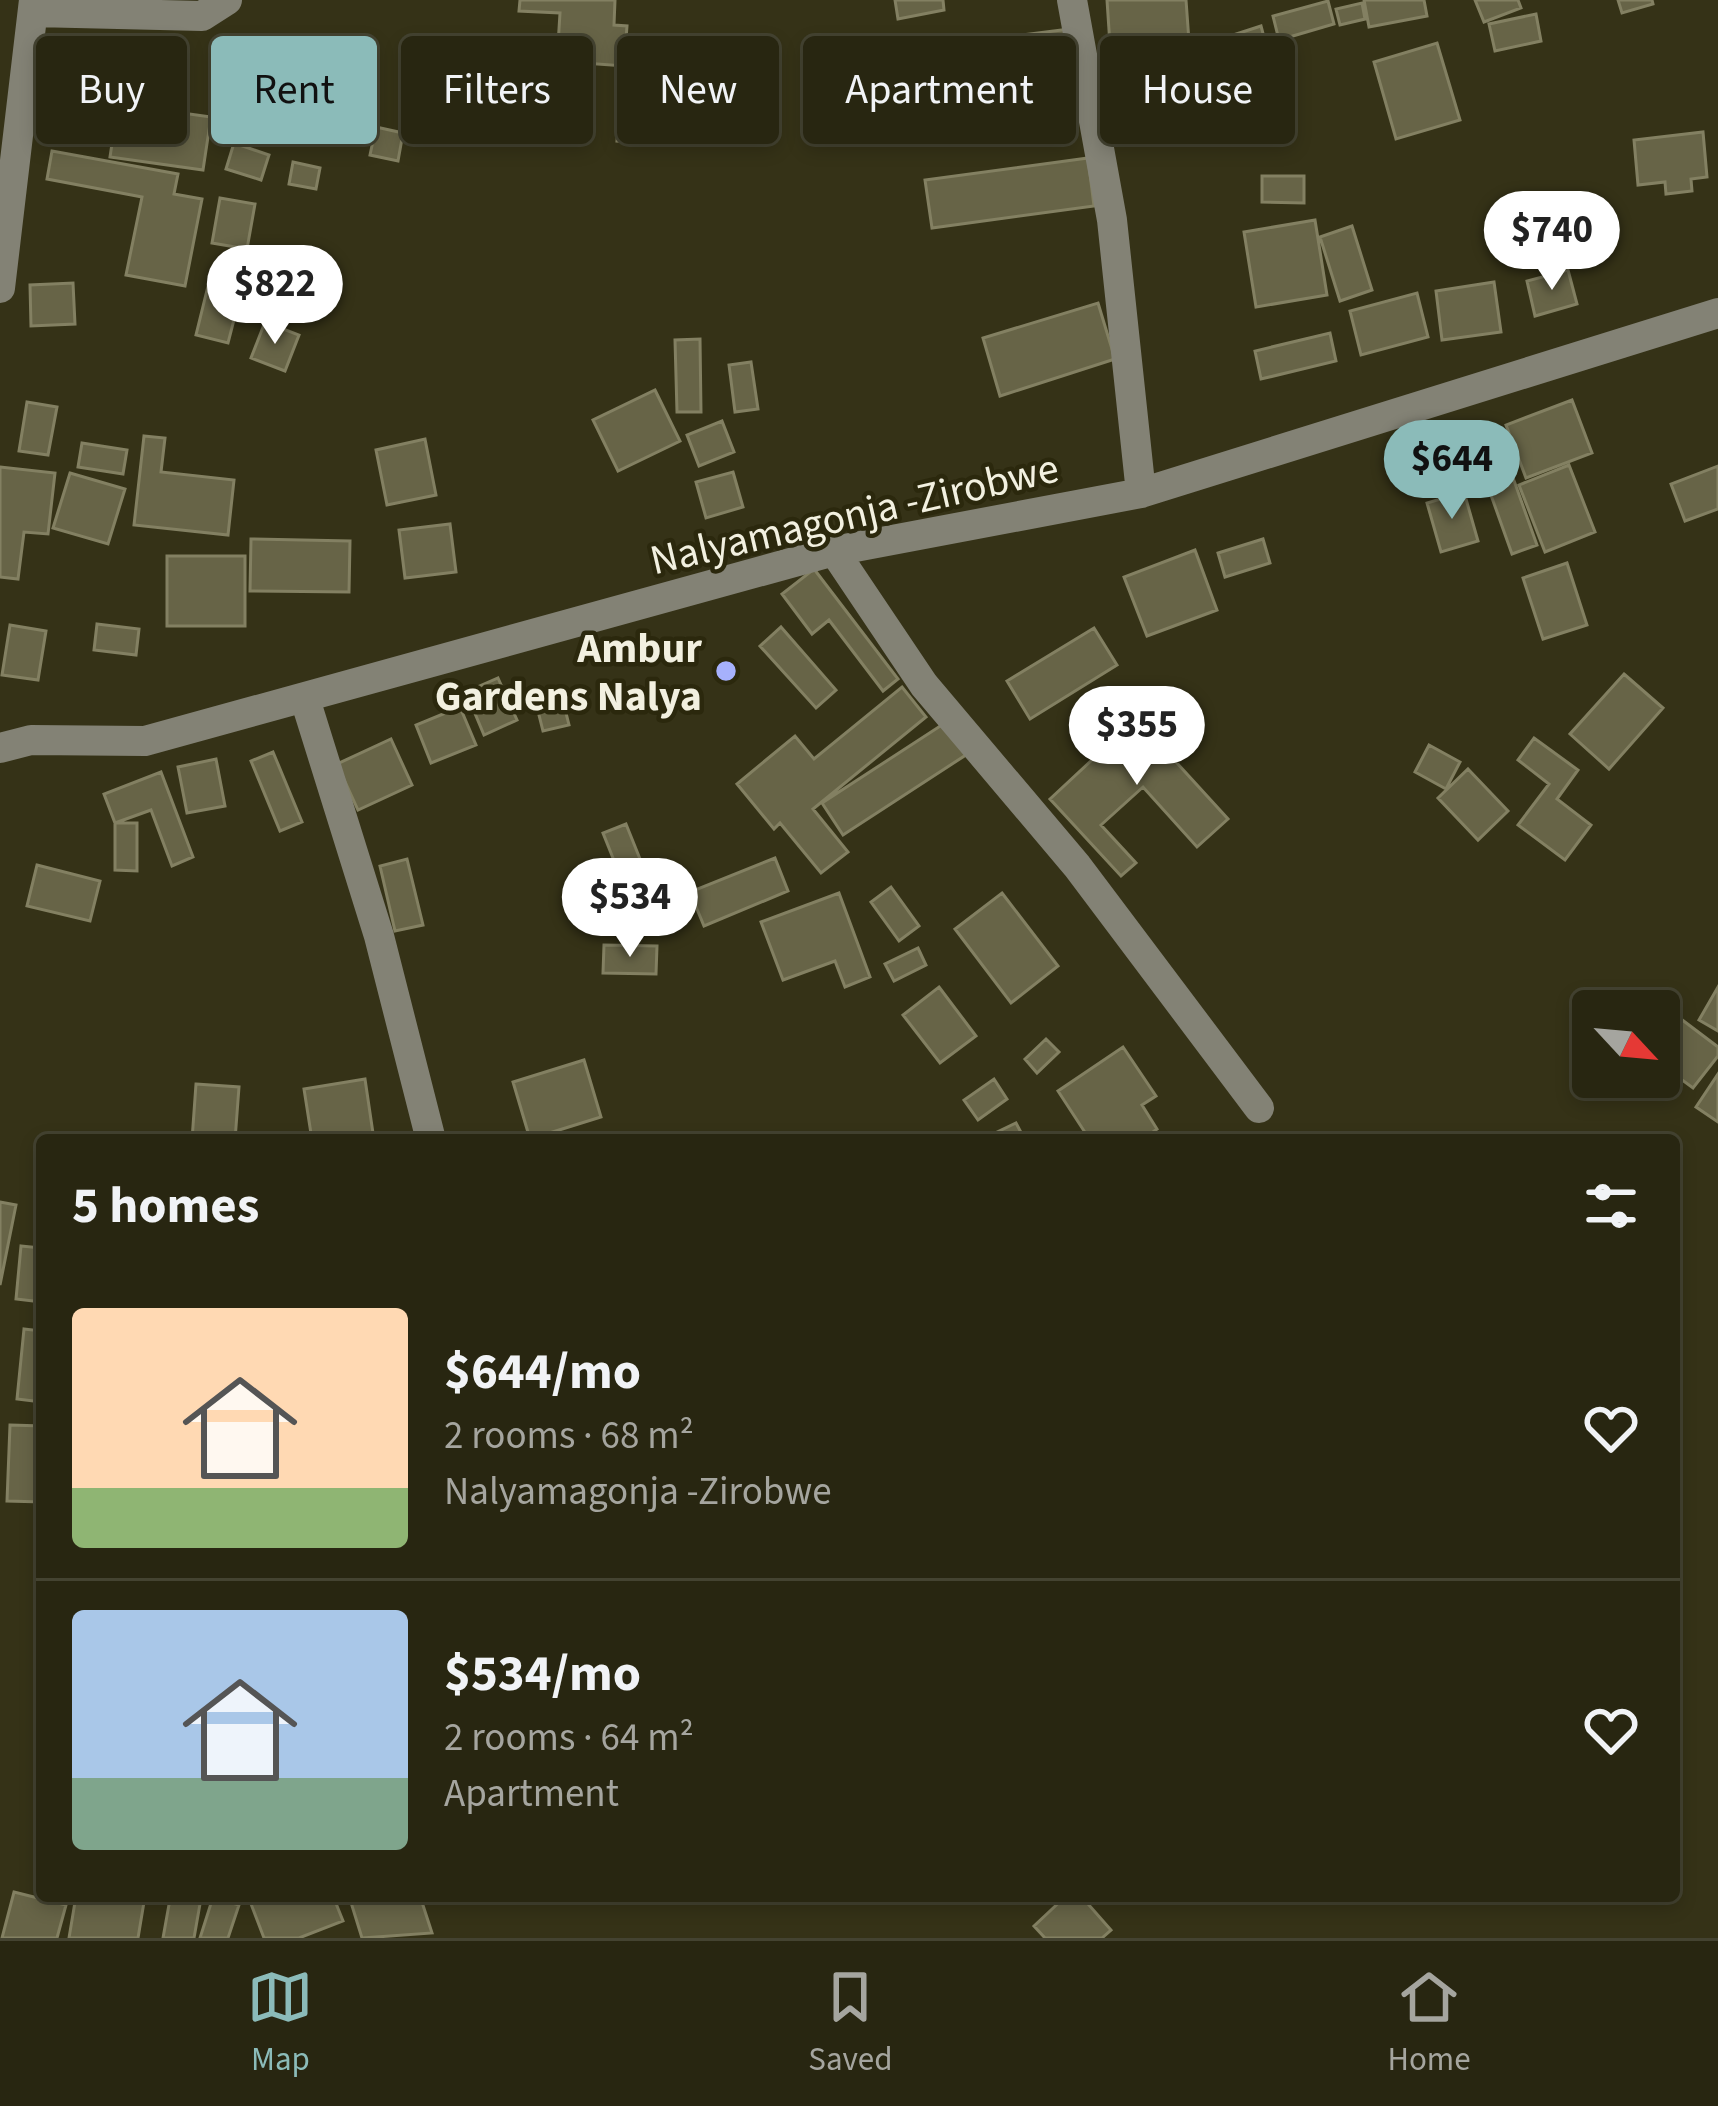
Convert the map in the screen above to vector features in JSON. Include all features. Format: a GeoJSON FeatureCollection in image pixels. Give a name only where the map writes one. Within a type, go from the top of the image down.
{"type":"FeatureCollection","features":[{"type":"Feature","properties":{"kind":"street"},"geometry":{"type":"LineString","coordinates":[[0,288],[34,6],[202,16],[227,0]]}},
{"type":"Feature","properties":{"kind":"street"},"geometry":{"type":"LineString","coordinates":[[1072,0],[1112,220],[1141,494]]}},
{"type":"Feature","properties":{"kind":"street","name":"Nalyamagonja -Zirobwe"},"geometry":{"type":"LineString","coordinates":[[0,748],[31,740],[146,741],[833,551],[1141,494],[1718,313]]}},
{"type":"Feature","properties":{"kind":"street"},"geometry":{"type":"LineString","coordinates":[[833,551],[924,685],[1077,866],[1258,1108]]}},
{"type":"Feature","properties":{"kind":"street"},"geometry":{"type":"LineString","coordinates":[[305,699],[380,936],[430,1134]]}},
{"type":"Feature","properties":{"kind":"building"},"geometry":{"type":"Polygon","coordinates":[[[520,0],[615,0],[614,25],[627,26],[626,36],[617,36],[617,65],[593,64],[593,36],[559,36],[560,13],[519,11],[520,0]]]}},
{"type":"Feature","properties":{"kind":"building"},"geometry":{"type":"Polygon","coordinates":[[[895,0],[943,0],[944,10],[898,19],[895,0]]]}},
{"type":"Feature","properties":{"kind":"building"},"geometry":{"type":"Polygon","coordinates":[[[1107,0],[1186,0],[1189,36],[1109,36],[1107,0]]]}},
{"type":"Feature","properties":{"kind":"building"},"geometry":{"type":"Polygon","coordinates":[[[1364,0],[1424,0],[1427,16],[1369,27],[1364,0]]]}},
{"type":"Feature","properties":{"kind":"building"},"geometry":{"type":"Polygon","coordinates":[[[1475,0],[1518,0],[1521,8],[1484,22],[1475,0]]]}},
{"type":"Feature","properties":{"kind":"building"},"geometry":{"type":"Polygon","coordinates":[[[1618,0],[1652,0],[1653,4],[1622,13],[1618,0]]]}},
{"type":"Feature","properties":{"kind":"building"},"geometry":{"type":"Polygon","coordinates":[[[1328,1],[1334,24],[1278,36],[1273,16],[1328,1]]]}},
{"type":"Feature","properties":{"kind":"building"},"geometry":{"type":"Polygon","coordinates":[[[1362,3],[1365,19],[1340,25],[1336,9],[1362,3]]]}},
{"type":"Feature","properties":{"kind":"building"},"geometry":{"type":"Polygon","coordinates":[[[1536,14],[1541,41],[1495,51],[1489,24],[1536,14]]]}},
{"type":"Feature","properties":{"kind":"building"},"geometry":{"type":"Polygon","coordinates":[[[1261,26],[1264,36],[1233,36],[1261,26]]]}},
{"type":"Feature","properties":{"kind":"building"},"geometry":{"type":"Polygon","coordinates":[[[1070,29],[1071,36],[1015,36],[1070,29]]]}},
{"type":"Feature","properties":{"kind":"building"},"geometry":{"type":"Polygon","coordinates":[[[1437,43],[1460,120],[1396,139],[1374,62],[1437,43]]]}},
{"type":"Feature","properties":{"kind":"building"},"geometry":{"type":"Polygon","coordinates":[[[187,114],[211,117],[203,170],[110,157],[112,144],[187,144],[187,114]]]}},
{"type":"Feature","properties":{"kind":"building"},"geometry":{"type":"Polygon","coordinates":[[[377,127],[401,133],[398,161],[370,155],[372,144],[377,144],[377,127]]]}},
{"type":"Feature","properties":{"kind":"building"},"geometry":{"type":"Polygon","coordinates":[[[1703,132],[1707,177],[1691,179],[1692,191],[1666,194],[1665,182],[1638,185],[1634,140],[1703,132]]]}},
{"type":"Feature","properties":{"kind":"building"},"geometry":{"type":"Polygon","coordinates":[[[234,144],[269,155],[261,180],[226,169],[234,144]]]}},
{"type":"Feature","properties":{"kind":"building"},"geometry":{"type":"Polygon","coordinates":[[[52,151],[178,174],[174,194],[202,199],[185,286],[126,275],[142,197],[47,179],[52,151]]]}},
{"type":"Feature","properties":{"kind":"building"},"geometry":{"type":"Polygon","coordinates":[[[1088,158],[1094,206],[932,228],[925,180],[1088,158]]]}},
{"type":"Feature","properties":{"kind":"building"},"geometry":{"type":"Polygon","coordinates":[[[293,162],[320,168],[316,189],[289,184],[293,162]]]}},
{"type":"Feature","properties":{"kind":"building"},"geometry":{"type":"Polygon","coordinates":[[[1262,176],[1304,176],[1304,203],[1262,202],[1262,176]]]}},
{"type":"Feature","properties":{"kind":"building"},"geometry":{"type":"Polygon","coordinates":[[[220,198],[255,204],[247,249],[212,243],[220,198]]]}},
{"type":"Feature","properties":{"kind":"building"},"geometry":{"type":"Polygon","coordinates":[[[1315,220],[1327,295],[1256,307],[1244,232],[1315,220]]]}},
{"type":"Feature","properties":{"kind":"building"},"geometry":{"type":"Polygon","coordinates":[[[1352,226],[1372,290],[1340,301],[1320,237],[1352,226]]]}},
{"type":"Feature","properties":{"kind":"building"},"geometry":{"type":"Polygon","coordinates":[[[269,252],[322,261],[317,289],[264,279],[269,252]]]}},
{"type":"Feature","properties":{"kind":"building"},"geometry":{"type":"Polygon","coordinates":[[[1568,270],[1577,304],[1535,316],[1527,281],[1568,270]]]}},
{"type":"Feature","properties":{"kind":"building"},"geometry":{"type":"Polygon","coordinates":[[[210,278],[243,285],[228,343],[196,335],[210,278]]]}},
{"type":"Feature","properties":{"kind":"building"},"geometry":{"type":"Polygon","coordinates":[[[1494,282],[1501,332],[1442,340],[1436,291],[1494,282]]]}},
{"type":"Feature","properties":{"kind":"building"},"geometry":{"type":"Polygon","coordinates":[[[73,283],[75,324],[31,326],[30,285],[73,283]]]}},
{"type":"Feature","properties":{"kind":"building"},"geometry":{"type":"Polygon","coordinates":[[[1417,293],[1428,337],[1361,355],[1350,311],[1417,293]]]}},
{"type":"Feature","properties":{"kind":"building"},"geometry":{"type":"Polygon","coordinates":[[[1098,303],[1115,359],[1000,396],[983,338],[1098,303]]]}},
{"type":"Feature","properties":{"kind":"building"},"geometry":{"type":"Polygon","coordinates":[[[265,322],[299,335],[285,371],[251,358],[265,322]]]}},
{"type":"Feature","properties":{"kind":"building"},"geometry":{"type":"Polygon","coordinates":[[[1330,333],[1336,361],[1261,379],[1255,351],[1330,333]]]}},
{"type":"Feature","properties":{"kind":"building"},"geometry":{"type":"Polygon","coordinates":[[[700,339],[701,412],[677,412],[675,340],[700,339]]]}},
{"type":"Feature","properties":{"kind":"building"},"geometry":{"type":"Polygon","coordinates":[[[751,362],[758,409],[735,412],[729,365],[751,362]]]}},
{"type":"Feature","properties":{"kind":"building"},"geometry":{"type":"Polygon","coordinates":[[[655,390],[680,441],[618,471],[593,420],[655,390]]]}},
{"type":"Feature","properties":{"kind":"building"},"geometry":{"type":"Polygon","coordinates":[[[1572,400],[1592,453],[1526,478],[1506,425],[1572,400]]]}},
{"type":"Feature","properties":{"kind":"building"},"geometry":{"type":"Polygon","coordinates":[[[27,402],[57,407],[48,455],[19,451],[27,402]]]}},
{"type":"Feature","properties":{"kind":"building"},"geometry":{"type":"Polygon","coordinates":[[[722,421],[734,452],[699,466],[687,435],[722,421]]]}},
{"type":"Feature","properties":{"kind":"building"},"geometry":{"type":"Polygon","coordinates":[[[1501,428],[1507,475],[1475,479],[1469,432],[1501,428]]]}},
{"type":"Feature","properties":{"kind":"building"},"geometry":{"type":"Polygon","coordinates":[[[144,436],[165,438],[161,472],[234,480],[228,535],[134,525],[144,436]]]}},
{"type":"Feature","properties":{"kind":"building"},"geometry":{"type":"Polygon","coordinates":[[[425,439],[436,495],[387,505],[376,450],[425,439]]]}},
{"type":"Feature","properties":{"kind":"building"},"geometry":{"type":"Polygon","coordinates":[[[82,443],[127,450],[123,474],[78,467],[82,443]]]}},
{"type":"Feature","properties":{"kind":"building"},"geometry":{"type":"Polygon","coordinates":[[[1569,465],[1595,532],[1545,552],[1519,485],[1569,465]]]}},
{"type":"Feature","properties":{"kind":"building"},"geometry":{"type":"Polygon","coordinates":[[[1718,466],[1718,509],[1685,521],[1671,484],[1718,466]]]}},
{"type":"Feature","properties":{"kind":"building"},"geometry":{"type":"Polygon","coordinates":[[[0,467],[55,473],[48,534],[24,532],[18,579],[0,577],[0,467]]]}},
{"type":"Feature","properties":{"kind":"building"},"geometry":{"type":"Polygon","coordinates":[[[733,472],[743,507],[706,518],[696,482],[733,472]]]}},
{"type":"Feature","properties":{"kind":"building"},"geometry":{"type":"Polygon","coordinates":[[[70,473],[125,489],[108,544],[53,528],[70,473]]]}},
{"type":"Feature","properties":{"kind":"building"},"geometry":{"type":"Polygon","coordinates":[[[1512,475],[1537,545],[1512,554],[1487,484],[1512,475]]]}},
{"type":"Feature","properties":{"kind":"building"},"geometry":{"type":"Polygon","coordinates":[[[1464,492],[1478,541],[1441,552],[1427,503],[1464,492]]]}},
{"type":"Feature","properties":{"kind":"building"},"geometry":{"type":"Polygon","coordinates":[[[450,524],[456,572],[405,578],[399,530],[450,524]]]}},
{"type":"Feature","properties":{"kind":"building"},"geometry":{"type":"Polygon","coordinates":[[[251,539],[350,541],[349,592],[250,591],[251,539]]]}},
{"type":"Feature","properties":{"kind":"building"},"geometry":{"type":"Polygon","coordinates":[[[1263,539],[1270,563],[1225,577],[1218,553],[1263,539]]]}},
{"type":"Feature","properties":{"kind":"building"},"geometry":{"type":"Polygon","coordinates":[[[1195,550],[1217,610],[1147,636],[1124,577],[1195,550]]]}},
{"type":"Feature","properties":{"kind":"building"},"geometry":{"type":"Polygon","coordinates":[[[167,556],[245,556],[245,626],[167,626],[167,556]]]}},
{"type":"Feature","properties":{"kind":"building"},"geometry":{"type":"Polygon","coordinates":[[[1567,563],[1587,625],[1543,639],[1523,578],[1567,563]]]}},
{"type":"Feature","properties":{"kind":"building"},"geometry":{"type":"Polygon","coordinates":[[[814,569],[898,679],[883,691],[829,620],[812,634],[782,594],[814,569]]]}},
{"type":"Feature","properties":{"kind":"building"},"geometry":{"type":"Polygon","coordinates":[[[97,624],[139,629],[136,655],[94,650],[97,624]]]}},
{"type":"Feature","properties":{"kind":"building"},"geometry":{"type":"Polygon","coordinates":[[[10,625],[46,631],[38,680],[2,675],[10,625]]]}},
{"type":"Feature","properties":{"kind":"building"},"geometry":{"type":"Polygon","coordinates":[[[781,627],[836,690],[816,708],[760,646],[781,627]]]}},
{"type":"Feature","properties":{"kind":"building"},"geometry":{"type":"Polygon","coordinates":[[[1094,628],[1117,665],[1030,719],[1007,681],[1094,628]]]}},
{"type":"Feature","properties":{"kind":"building"},"geometry":{"type":"Polygon","coordinates":[[[1624,674],[1663,708],[1609,769],[1570,734],[1624,674]]]}},
{"type":"Feature","properties":{"kind":"building"},"geometry":{"type":"Polygon","coordinates":[[[498,678],[517,720],[484,735],[466,692],[498,678]]]}},
{"type":"Feature","properties":{"kind":"building"},"geometry":{"type":"Polygon","coordinates":[[[902,687],[926,717],[813,809],[848,852],[821,873],[780,823],[774,829],[737,784],[795,736],[814,759],[902,687]]]}},
{"type":"Feature","properties":{"kind":"building"},"geometry":{"type":"Polygon","coordinates":[[[563,701],[569,725],[543,731],[537,707],[563,701]]]}},
{"type":"Feature","properties":{"kind":"building"},"geometry":{"type":"Polygon","coordinates":[[[1150,706],[1190,749],[1176,762],[1228,819],[1197,847],[1143,787],[1101,825],[1136,863],[1121,876],[1050,799],[1150,706]]]}},
{"type":"Feature","properties":{"kind":"building"},"geometry":{"type":"Polygon","coordinates":[[[460,707],[476,745],[431,763],[416,725],[460,707]]]}},
{"type":"Feature","properties":{"kind":"building"},"geometry":{"type":"Polygon","coordinates":[[[951,719],[972,751],[843,835],[822,803],[951,719]]]}},
{"type":"Feature","properties":{"kind":"building"},"geometry":{"type":"Polygon","coordinates":[[[1534,738],[1578,770],[1557,799],[1591,825],[1565,860],[1518,825],[1549,784],[1518,760],[1534,738]]]}},
{"type":"Feature","properties":{"kind":"building"},"geometry":{"type":"Polygon","coordinates":[[[391,739],[412,785],[358,810],[337,764],[391,739]]]}},
{"type":"Feature","properties":{"kind":"building"},"geometry":{"type":"Polygon","coordinates":[[[1429,745],[1460,762],[1446,789],[1415,772],[1429,745]]]}},
{"type":"Feature","properties":{"kind":"building"},"geometry":{"type":"Polygon","coordinates":[[[273,752],[302,822],[280,831],[251,761],[273,752]]]}},
{"type":"Feature","properties":{"kind":"building"},"geometry":{"type":"Polygon","coordinates":[[[216,759],[225,806],[187,813],[178,767],[216,759]]]}},
{"type":"Feature","properties":{"kind":"building"},"geometry":{"type":"Polygon","coordinates":[[[1468,769],[1508,811],[1478,840],[1438,798],[1468,769]]]}},
{"type":"Feature","properties":{"kind":"building"},"geometry":{"type":"Polygon","coordinates":[[[161,772],[193,857],[172,866],[151,810],[115,823],[104,794],[161,772]]]}},
{"type":"Feature","properties":{"kind":"building"},"geometry":{"type":"Polygon","coordinates":[[[115,823],[137,823],[137,871],[115,870],[115,823]]]}},
{"type":"Feature","properties":{"kind":"building"},"geometry":{"type":"Polygon","coordinates":[[[626,824],[656,899],[633,908],[603,833],[626,824]]]}},
{"type":"Feature","properties":{"kind":"building"},"geometry":{"type":"Polygon","coordinates":[[[775,858],[788,891],[704,926],[690,892],[775,858]]]}},
{"type":"Feature","properties":{"kind":"building"},"geometry":{"type":"Polygon","coordinates":[[[407,859],[423,925],[395,931],[380,866],[407,859]]]}},
{"type":"Feature","properties":{"kind":"building"},"geometry":{"type":"Polygon","coordinates":[[[37,865],[100,881],[90,921],[27,906],[37,865]]]}},
{"type":"Feature","properties":{"kind":"building"},"geometry":{"type":"Polygon","coordinates":[[[891,887],[919,926],[899,941],[871,902],[891,887]]]}},
{"type":"Feature","properties":{"kind":"building"},"geometry":{"type":"Polygon","coordinates":[[[839,893],[870,977],[845,987],[835,961],[783,980],[761,922],[839,893]]]}},
{"type":"Feature","properties":{"kind":"building"},"geometry":{"type":"Polygon","coordinates":[[[1002,893],[1058,966],[1011,1003],[955,929],[1002,893]]]}},
{"type":"Feature","properties":{"kind":"building"},"geometry":{"type":"Polygon","coordinates":[[[604,945],[657,946],[656,974],[603,973],[604,945]]]}},
{"type":"Feature","properties":{"kind":"building"},"geometry":{"type":"Polygon","coordinates":[[[918,948],[926,965],[894,981],[885,964],[918,948]]]}},
{"type":"Feature","properties":{"kind":"building"},"geometry":{"type":"Polygon","coordinates":[[[939,987],[976,1036],[940,1063],[903,1015],[939,987]]]}},
{"type":"Feature","properties":{"kind":"building"},"geometry":{"type":"Polygon","coordinates":[[[1718,987],[1718,1031],[1699,1020],[1718,987]]]}},
{"type":"Feature","properties":{"kind":"building"},"geometry":{"type":"Polygon","coordinates":[[[1680,1020],[1718,1047],[1718,1056],[1693,1088],[1680,1078],[1680,1020]]]}},
{"type":"Feature","properties":{"kind":"building"},"geometry":{"type":"Polygon","coordinates":[[[1046,1039],[1059,1052],[1037,1073],[1025,1059],[1046,1039]]]}},
{"type":"Feature","properties":{"kind":"building"},"geometry":{"type":"Polygon","coordinates":[[[1123,1047],[1156,1096],[1142,1105],[1157,1129],[1150,1134],[1086,1134],[1058,1091],[1123,1047]]]}},
{"type":"Feature","properties":{"kind":"building"},"geometry":{"type":"Polygon","coordinates":[[[584,1060],[601,1117],[546,1134],[529,1134],[513,1082],[584,1060]]]}},
{"type":"Feature","properties":{"kind":"building"},"geometry":{"type":"Polygon","coordinates":[[[1718,1074],[1718,1122],[1696,1107],[1718,1074]]]}},
{"type":"Feature","properties":{"kind":"building"},"geometry":{"type":"Polygon","coordinates":[[[365,1079],[373,1134],[311,1134],[304,1089],[365,1079]]]}},
{"type":"Feature","properties":{"kind":"building"},"geometry":{"type":"Polygon","coordinates":[[[994,1079],[1007,1099],[978,1120],[964,1100],[994,1079]]]}},
{"type":"Feature","properties":{"kind":"building"},"geometry":{"type":"Polygon","coordinates":[[[196,1084],[239,1087],[235,1134],[192,1134],[196,1084]]]}},
{"type":"Feature","properties":{"kind":"building"},"geometry":{"type":"Polygon","coordinates":[[[1016,1123],[1022,1134],[993,1134],[1016,1123]]]}},
{"type":"Feature","properties":{"kind":"building"},"geometry":{"type":"Polygon","coordinates":[[[0,1202],[16,1205],[0,1285],[0,1202]]]}},
{"type":"Feature","properties":{"kind":"building"},"geometry":{"type":"Polygon","coordinates":[[[21,1246],[36,1247],[36,1301],[16,1299],[21,1246]]]}},
{"type":"Feature","properties":{"kind":"building"},"geometry":{"type":"Polygon","coordinates":[[[24,1329],[36,1330],[36,1401],[17,1399],[24,1329]]]}},
{"type":"Feature","properties":{"kind":"building"},"geometry":{"type":"Polygon","coordinates":[[[10,1425],[36,1426],[36,1502],[7,1501],[10,1425]]]}},
{"type":"Feature","properties":{"kind":"building"},"geometry":{"type":"Polygon","coordinates":[[[14,1892],[36,1898],[36,1902],[66,1905],[57,1938],[2,1938],[14,1892]]]}},
{"type":"Feature","properties":{"kind":"building"},"geometry":{"type":"Polygon","coordinates":[[[75,1902],[144,1902],[138,1938],[69,1938],[75,1902]]]}},
{"type":"Feature","properties":{"kind":"building"},"geometry":{"type":"Polygon","coordinates":[[[169,1902],[200,1904],[194,1938],[163,1938],[169,1902]]]}},
{"type":"Feature","properties":{"kind":"building"},"geometry":{"type":"Polygon","coordinates":[[[211,1902],[239,1905],[228,1938],[200,1938],[211,1902]]]}},
{"type":"Feature","properties":{"kind":"building"},"geometry":{"type":"Polygon","coordinates":[[[250,1902],[335,1902],[343,1921],[299,1938],[264,1938],[250,1902]]]}},
{"type":"Feature","properties":{"kind":"building"},"geometry":{"type":"Polygon","coordinates":[[[351,1902],[422,1902],[432,1933],[362,1938],[351,1902]]]}},
{"type":"Feature","properties":{"kind":"building"},"geometry":{"type":"Polygon","coordinates":[[[1060,1902],[1086,1902],[1111,1930],[1102,1938],[1045,1938],[1034,1926],[1060,1902]]]}},
{"type":"Feature","properties":{"kind":"place","name":"Ambur Gardens Nalya"},"geometry":{"type":"Point","coordinates":[726,671]}}]}
